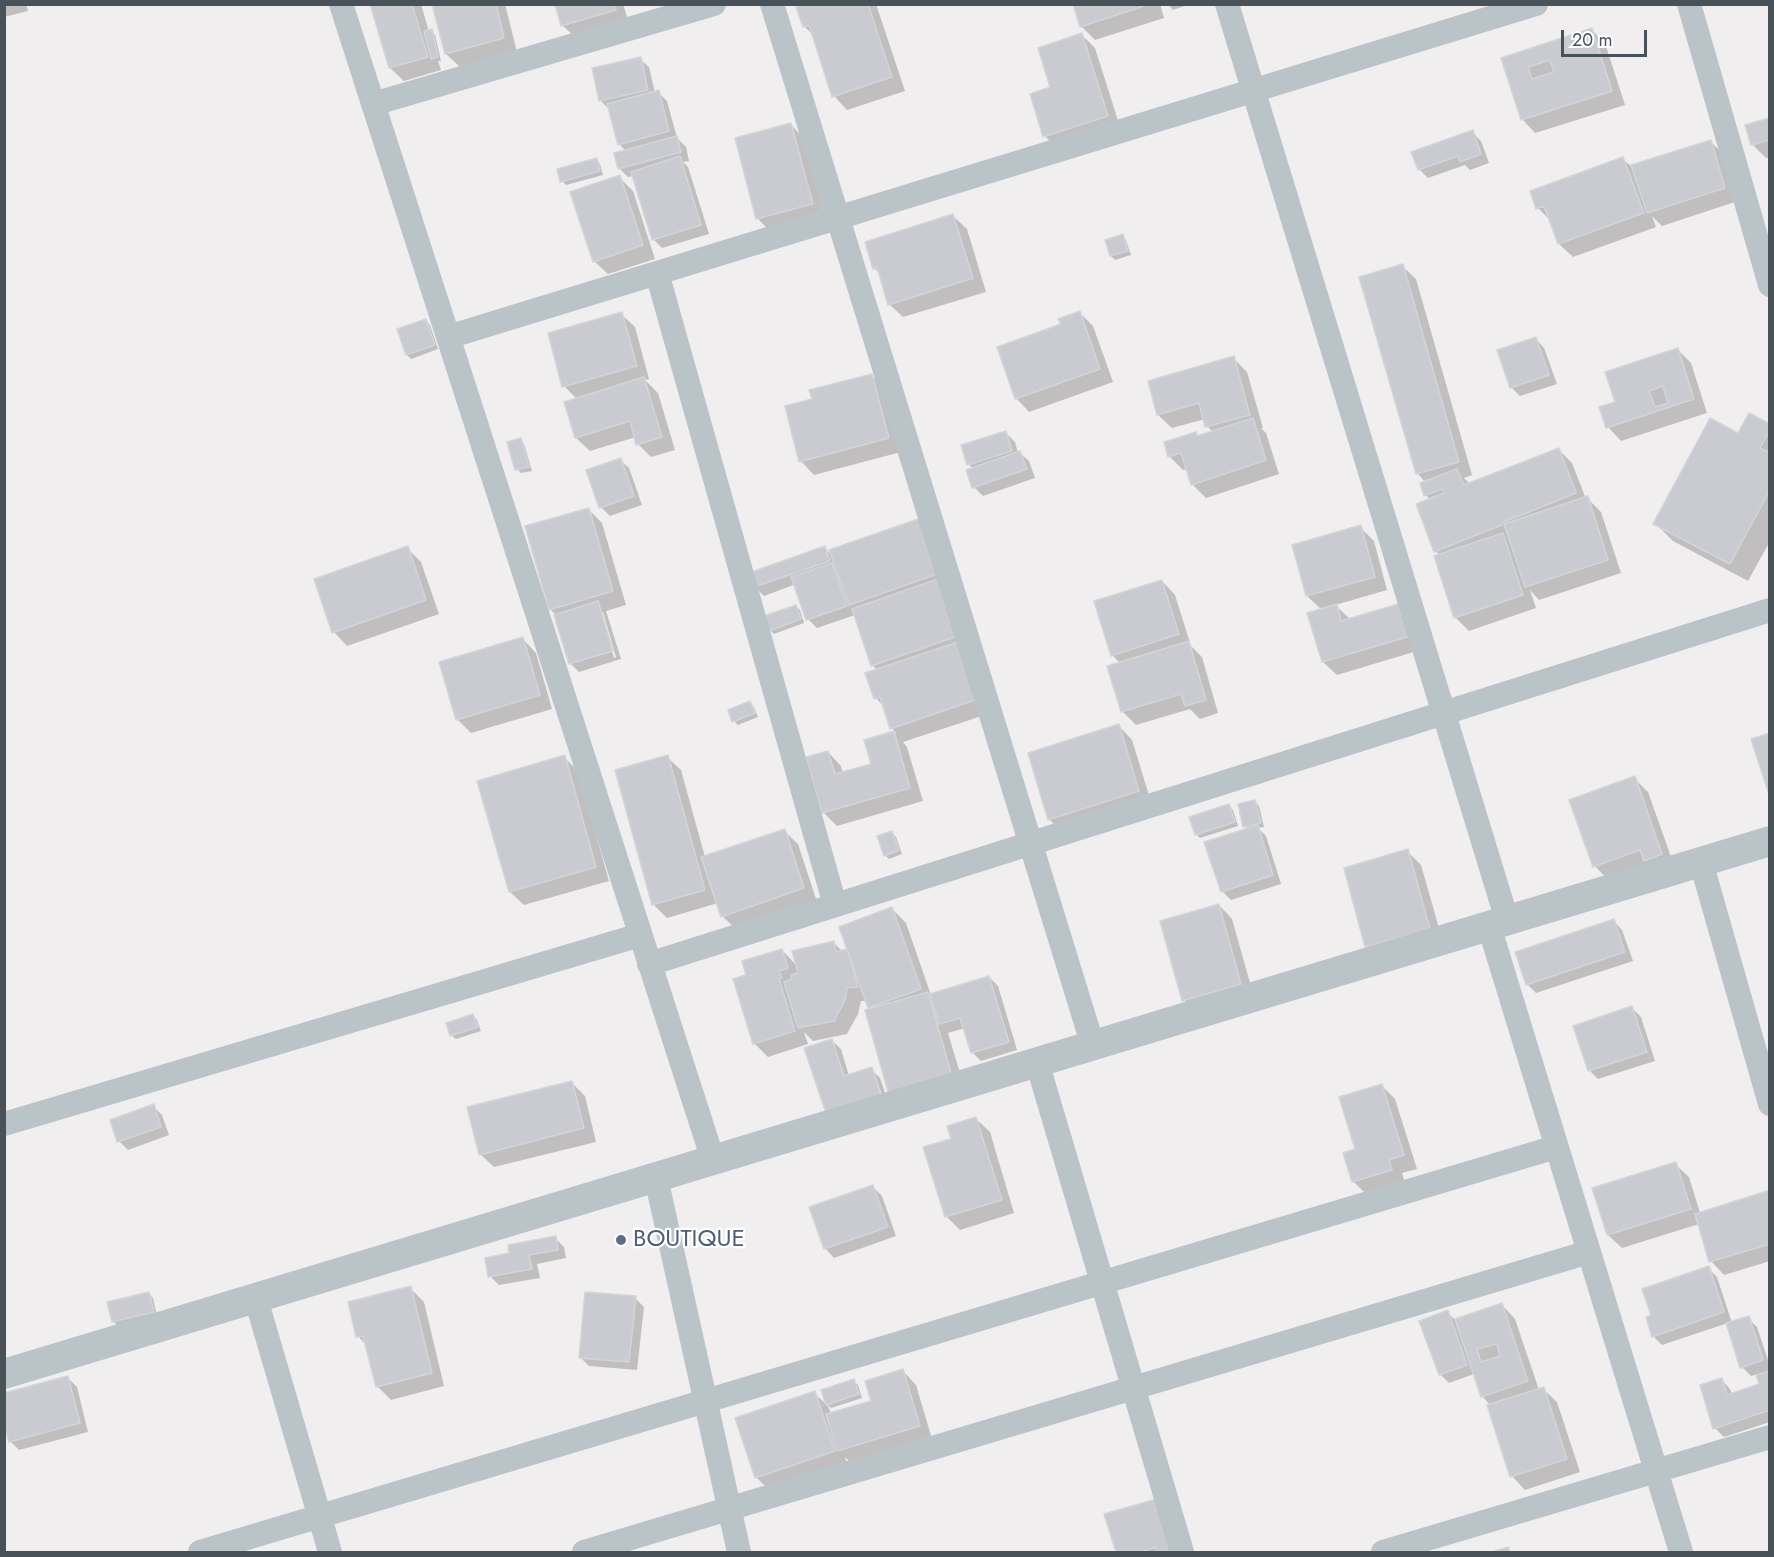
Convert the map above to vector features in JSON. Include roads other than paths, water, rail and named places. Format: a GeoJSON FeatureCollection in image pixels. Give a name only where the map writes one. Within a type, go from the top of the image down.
{"type":"FeatureCollection","features":[{"type":"Feature","properties":{"kind":"street"},"geometry":{"type":"LineString","coordinates":[[341,4],[712,1160]]}},
{"type":"Feature","properties":{"kind":"street"},"geometry":{"type":"LineString","coordinates":[[373,104],[714,4]]}},
{"type":"Feature","properties":{"kind":"street"},"geometry":{"type":"LineString","coordinates":[[772,4],[1093,1046]]}},
{"type":"Feature","properties":{"kind":"street"},"geometry":{"type":"LineString","coordinates":[[1227,4],[1444,713],[1557,1147],[1681,1552]]}},
{"type":"Feature","properties":{"kind":"street"},"geometry":{"type":"LineString","coordinates":[[448,337],[1536,4]]}},
{"type":"Feature","properties":{"kind":"street"},"geometry":{"type":"LineString","coordinates":[[1689,4],[1770,285]]}},
{"type":"Feature","properties":{"kind":"street"},"geometry":{"type":"LineString","coordinates":[[657,273],[836,905]]}},
{"type":"Feature","properties":{"kind":"street"},"geometry":{"type":"LineString","coordinates":[[650,964],[1770,609]]}},
{"type":"Feature","properties":{"kind":"street"},"geometry":{"type":"LineString","coordinates":[[4,1374],[1770,841]]}},
{"type":"Feature","properties":{"kind":"street"},"geometry":{"type":"LineString","coordinates":[[1701,862],[1770,1104]]}},
{"type":"Feature","properties":{"kind":"street"},"geometry":{"type":"LineString","coordinates":[[4,1124],[640,935]]}},
{"type":"Feature","properties":{"kind":"street"},"geometry":{"type":"LineString","coordinates":[[1037,1062],[1182,1552]]}},
{"type":"Feature","properties":{"kind":"street"},"geometry":{"type":"LineString","coordinates":[[200,1552],[1557,1147]]}},
{"type":"Feature","properties":{"kind":"street"},"geometry":{"type":"LineString","coordinates":[[656,1178],[739,1552]]}},
{"type":"Feature","properties":{"kind":"street"},"geometry":{"type":"LineString","coordinates":[[584,1552],[1589,1252]]}},
{"type":"Feature","properties":{"kind":"street"},"geometry":{"type":"LineString","coordinates":[[256,1299],[330,1552]]}},
{"type":"Feature","properties":{"kind":"street"},"geometry":{"type":"LineString","coordinates":[[1383,1552],[1770,1437]]}},
{"type":"Feature","properties":{"kind":"place","name":"BOUTIQUE"},"geometry":{"type":"Point","coordinates":[621,1240]}}]}
